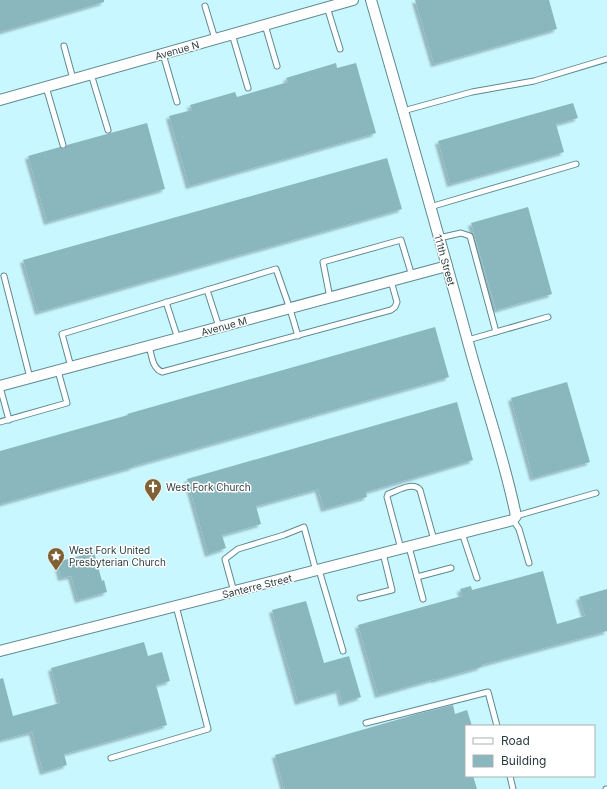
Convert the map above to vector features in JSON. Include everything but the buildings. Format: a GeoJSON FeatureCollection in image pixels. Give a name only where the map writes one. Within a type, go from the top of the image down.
{"type":"FeatureCollection","features":[{"type":"Feature","properties":{"kind":"street","name":"Avenue N"},"geometry":{"type":"LineString","coordinates":[[0,100],[353,0]]}},
{"type":"Feature","properties":{"kind":"street","name":"111th Street"},"geometry":{"type":"LineString","coordinates":[[371,0],[511,492],[515,518]]}},
{"type":"Feature","properties":{"kind":"street","name":"Avenue M"},"geometry":{"type":"LineString","coordinates":[[0,387],[447,266]]}},
{"type":"Feature","properties":{"kind":"street","name":"Santerre Street"},"geometry":{"type":"LineString","coordinates":[[0,651],[405,548],[515,518]]}},
{"type":"Feature","properties":{"kind":"lane"},"geometry":{"type":"LineString","coordinates":[[205,6],[215,39]]}},
{"type":"Feature","properties":{"kind":"lane"},"geometry":{"type":"LineString","coordinates":[[328,7],[340,49]]}},
{"type":"Feature","properties":{"kind":"lane"},"geometry":{"type":"LineString","coordinates":[[265,25],[278,66]]}},
{"type":"Feature","properties":{"kind":"lane"},"geometry":{"type":"LineString","coordinates":[[232,34],[248,88]]}},
{"type":"Feature","properties":{"kind":"lane"},"geometry":{"type":"LineString","coordinates":[[64,46],[73,79]]}},
{"type":"Feature","properties":{"kind":"lane"},"geometry":{"type":"LineString","coordinates":[[163,54],[177,102]]}},
{"type":"Feature","properties":{"kind":"lane"},"geometry":{"type":"LineString","coordinates":[[403,111],[472,92],[534,81],[607,60]]}},
{"type":"Feature","properties":{"kind":"lane"},"geometry":{"type":"LineString","coordinates":[[91,74],[108,130]]}},
{"type":"Feature","properties":{"kind":"lane"},"geometry":{"type":"LineString","coordinates":[[46,87],[63,145]]}},
{"type":"Feature","properties":{"kind":"lane"},"geometry":{"type":"LineString","coordinates":[[430,207],[576,164]]}},
{"type":"Feature","properties":{"kind":"lane"},"geometry":{"type":"LineString","coordinates":[[439,238],[461,233],[470,236],[496,332]]}},
{"type":"Feature","properties":{"kind":"lane"},"geometry":{"type":"LineString","coordinates":[[330,298],[323,262],[401,240],[412,276]]}},
{"type":"Feature","properties":{"kind":"lane"},"geometry":{"type":"LineString","coordinates":[[71,367],[62,334],[276,269],[298,336]]}},
{"type":"Feature","properties":{"kind":"lane"},"geometry":{"type":"LineString","coordinates":[[4,276],[30,378]]}},
{"type":"Feature","properties":{"kind":"lane"},"geometry":{"type":"LineString","coordinates":[[149,346],[154,365],[162,372],[298,336],[391,310],[395,307],[397,302],[391,281]]}},
{"type":"Feature","properties":{"kind":"lane"},"geometry":{"type":"LineString","coordinates":[[207,290],[219,328]]}},
{"type":"Feature","properties":{"kind":"lane"},"geometry":{"type":"LineString","coordinates":[[166,302],[178,339]]}},
{"type":"Feature","properties":{"kind":"lane"},"geometry":{"type":"LineString","coordinates":[[468,340],[548,317]]}},
{"type":"Feature","properties":{"kind":"lane"},"geometry":{"type":"LineString","coordinates":[[0,422],[67,403],[58,371]]}},
{"type":"Feature","properties":{"kind":"lane"},"geometry":{"type":"LineString","coordinates":[[0,387],[9,420]]}},
{"type":"Feature","properties":{"kind":"lane"},"geometry":{"type":"LineString","coordinates":[[423,599],[417,577],[387,497],[388,494],[412,485],[418,487],[434,540]]}},
{"type":"Feature","properties":{"kind":"lane"},"geometry":{"type":"LineString","coordinates":[[529,563],[515,518],[596,493]]}},
{"type":"Feature","properties":{"kind":"lane"},"geometry":{"type":"LineString","coordinates":[[234,592],[225,559],[238,549],[304,528],[343,650]]}},
{"type":"Feature","properties":{"kind":"lane"},"geometry":{"type":"LineString","coordinates":[[462,533],[477,578]]}},
{"type":"Feature","properties":{"kind":"lane"},"geometry":{"type":"LineString","coordinates":[[360,598],[392,590],[383,553]]}},
{"type":"Feature","properties":{"kind":"lane"},"geometry":{"type":"LineString","coordinates":[[417,577],[451,568]]}},
{"type":"Feature","properties":{"kind":"lane"},"geometry":{"type":"LineString","coordinates":[[111,758],[208,730],[176,606]]}},
{"type":"Feature","properties":{"kind":"lane"},"geometry":{"type":"LineString","coordinates":[[366,723],[488,692],[497,725]]}},
{"type":"Feature","properties":{"kind":"lane"},"geometry":{"type":"LineString","coordinates":[[510,777],[514,789]]}},
{"type":"Feature","properties":{"kind":"place","name":"West Fork Church"},"geometry":{"type":"Point","coordinates":[153,502]}},
{"type":"Feature","properties":{"kind":"place","name":"West Fork United Presbyterian Church"},"geometry":{"type":"Point","coordinates":[56,571]}}]}
